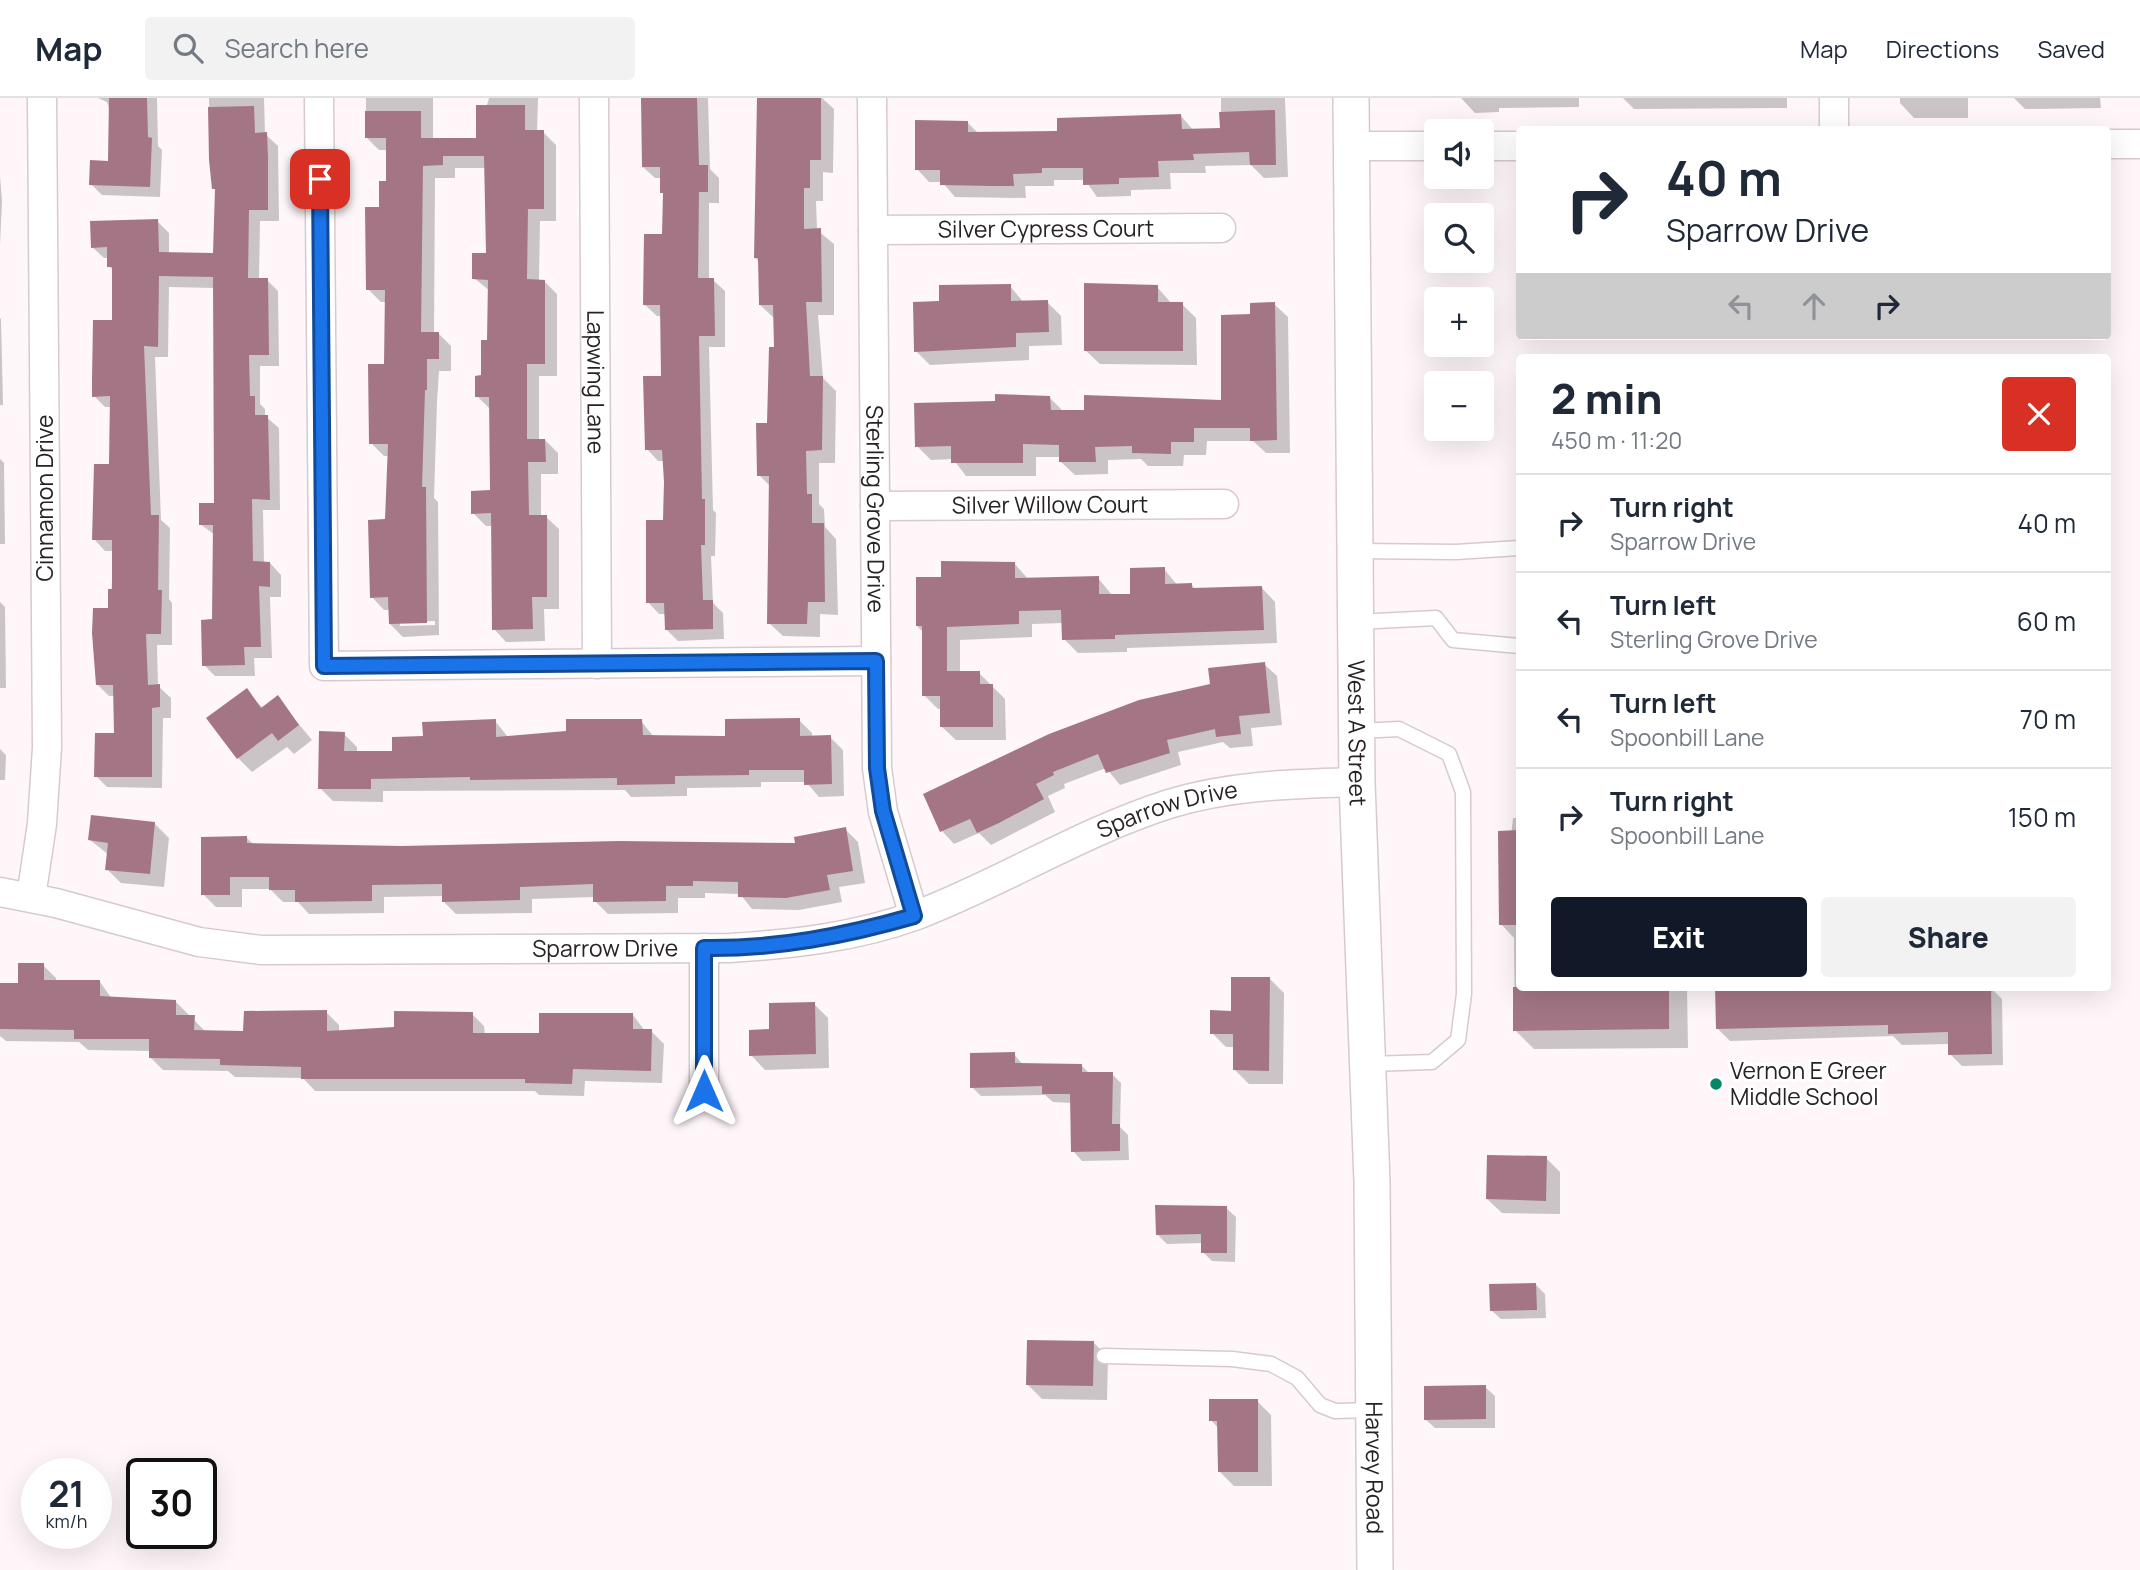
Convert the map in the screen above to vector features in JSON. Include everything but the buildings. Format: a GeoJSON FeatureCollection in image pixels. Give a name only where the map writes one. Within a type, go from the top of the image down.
{"type":"FeatureCollection","features":[{"type":"Feature","properties":{"kind":"street","name":"Cinnamon Drive"},"geometry":{"type":"LineString","coordinates":[[31,897],[41,824],[47,748],[42,98]]}},
{"type":"Feature","properties":{"kind":"street"},"geometry":{"type":"LineString","coordinates":[[319,98],[324,666],[876,661]]}},
{"type":"Feature","properties":{"kind":"street","name":"Lapwing Lane"},"geometry":{"type":"LineString","coordinates":[[594,98],[597,664]]}},
{"type":"Feature","properties":{"kind":"street","name":"Sterling Grove Drive"},"geometry":{"type":"LineString","coordinates":[[872,98],[877,768],[883,811],[914,916]]}},
{"type":"Feature","properties":{"kind":"street","name":"West A Street"},"geometry":{"type":"LineString","coordinates":[[1351,98],[1357,782],[1368,1064],[1373,1367]]}},
{"type":"Feature","properties":{"kind":"street"},"geometry":{"type":"LineString","coordinates":[[1834,98],[1834,126]]}},
{"type":"Feature","properties":{"kind":"street"},"geometry":{"type":"LineString","coordinates":[[2111,144],[2140,144]]}},
{"type":"Feature","properties":{"kind":"street"},"geometry":{"type":"LineString","coordinates":[[1351,146],[1424,146]]}},
{"type":"Feature","properties":{"kind":"street"},"geometry":{"type":"LineString","coordinates":[[1494,146],[1516,146]]}},
{"type":"Feature","properties":{"kind":"street","name":"Silver Cypress Court"},"geometry":{"type":"LineString","coordinates":[[873,230],[1221,228]]}},
{"type":"Feature","properties":{"kind":"street","name":"Silver Willow Court"},"geometry":{"type":"LineString","coordinates":[[875,506],[1224,504]]}},
{"type":"Feature","properties":{"kind":"street","name":"Sparrow Drive"},"geometry":{"type":"LineString","coordinates":[[0,892],[31,897],[187,939],[261,950],[704,948],[789,945],[856,933],[914,916],[958,898],[1116,822],[1172,803],[1230,790],[1279,784],[1357,782]]}},
{"type":"Feature","properties":{"kind":"street"},"geometry":{"type":"LineString","coordinates":[[704,948],[704,1091]]}},
{"type":"Feature","properties":{"kind":"street","name":"Harvey Road"},"geometry":{"type":"LineString","coordinates":[[1373,1367],[1375,1570]]}},
{"type":"Feature","properties":{"kind":"lane"},"geometry":{"type":"LineString","coordinates":[[1355,551],[1456,552],[1516,548]]}},
{"type":"Feature","properties":{"kind":"lane"},"geometry":{"type":"LineString","coordinates":[[1356,622],[1436,618],[1453,640],[1516,646]]}},
{"type":"Feature","properties":{"kind":"lane"},"geometry":{"type":"LineString","coordinates":[[1357,731],[1399,729],[1449,754],[1463,792],[1464,995],[1458,1040],[1432,1062],[1368,1064]]}},
{"type":"Feature","properties":{"kind":"lane"},"geometry":{"type":"LineString","coordinates":[[1104,1356],[1232,1359],[1271,1364],[1297,1378],[1320,1405],[1335,1411],[1374,1410]]}},
{"type":"Feature","properties":{"kind":"place","name":"Vernon E Greer Middle School"},"geometry":{"type":"Point","coordinates":[1716,1084]}},
{"type":"Feature","properties":{"kind":"route"},"geometry":{"type":"LineString","coordinates":[[320,179],[324,666],[876,661],[877,768],[883,811],[914,916],[856,933],[789,945],[704,948],[704,1091]]}}]}
